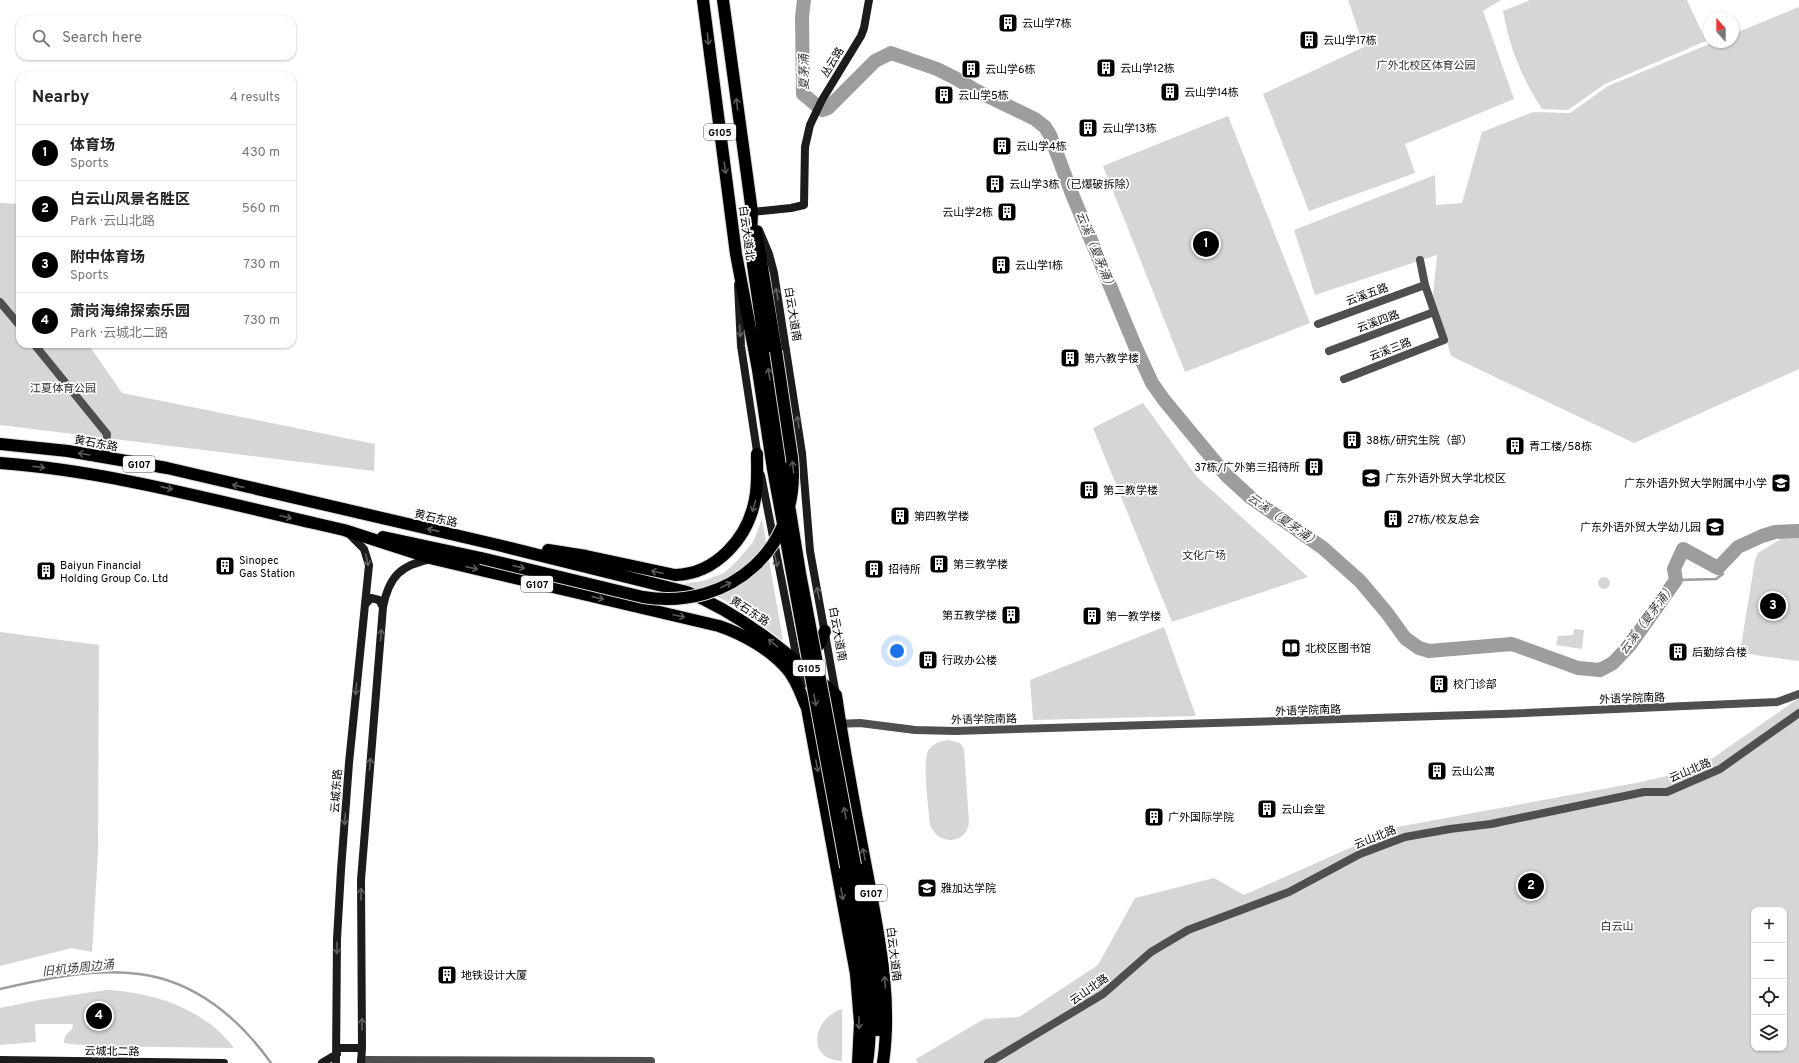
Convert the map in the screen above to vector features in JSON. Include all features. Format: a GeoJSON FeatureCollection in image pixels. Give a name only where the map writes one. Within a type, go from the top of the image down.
{"type":"FeatureCollection","features":[{"type":"Feature","properties":{"kind":"highway","name":"白云大道北"},"geometry":{"type":"LineString","coordinates":[[703,0],[738,264],[778,468]]}},
{"type":"Feature","properties":{"kind":"highway","name":"白云大道北"},"geometry":{"type":"LineString","coordinates":[[723,0],[752,212],[750,237],[778,468]]}},
{"type":"Feature","properties":{"kind":"highway"},"geometry":{"type":"LineString","coordinates":[[344,530],[398,539],[661,600],[692,598],[705,595],[733,582],[745,574],[760,560],[778,536],[786,517],[793,492],[794,474],[763,268],[752,212]]}},
{"type":"Feature","properties":{"kind":"highway","name":"黄石东路"},"geometry":{"type":"LineString","coordinates":[[0,444],[56,450],[190,473],[253,489],[498,545],[687,592],[717,605],[754,628],[836,695]]}},
{"type":"Feature","properties":{"kind":"highway"},"geometry":{"type":"LineString","coordinates":[[498,545],[569,553],[664,573],[684,575],[693,573],[704,569],[720,558],[734,544],[745,528],[756,498],[757,454]]}},
{"type":"Feature","properties":{"kind":"highway","name":"G107"},"geometry":{"type":"LineString","coordinates":[[0,463],[128,480],[344,530],[434,559],[703,622],[733,631],[755,643],[788,669],[796,683],[806,708],[856,974],[860,1023],[858,1063]]}},
{"type":"Feature","properties":{"kind":"highway","name":"白云大道南"},"geometry":{"type":"LineString","coordinates":[[778,468],[850,866],[869,999],[867,1063]]}},
{"type":"Feature","properties":{"kind":"highway"},"geometry":{"type":"LineString","coordinates":[[641,608],[653,605],[658,598],[656,588],[650,582]]}},
{"type":"Feature","properties":{"kind":"highway"},"geometry":{"type":"LineString","coordinates":[[779,661],[796,662],[807,658],[820,643],[825,631]]}},
{"type":"Feature","properties":{"kind":"highway","name":"白云大道南"},"geometry":{"type":"LineString","coordinates":[[836,695],[881,946],[886,1004],[886,1037],[883,1063]]}},
{"type":"Feature","properties":{"kind":"highway","name":"白云大道南"},"geometry":{"type":"LineString","coordinates":[[850,866],[875,974],[879,1063]]}},
{"type":"Feature","properties":{"kind":"main road","name":"丛云路"},"geometry":{"type":"LineString","coordinates":[[752,212],[804,205],[806,139],[814,115],[822,100],[861,36],[869,0]]}},
{"type":"Feature","properties":{"kind":"main road","name":"白云大道南"},"geometry":{"type":"LineString","coordinates":[[752,212],[769,254],[774,273],[802,453],[810,552],[836,695]]}},
{"type":"Feature","properties":{"kind":"main road"},"geometry":{"type":"LineString","coordinates":[[738,264],[738,309],[741,346],[757,454],[792,642],[806,708]]}},
{"type":"Feature","properties":{"kind":"main road","name":"云城东路"},"geometry":{"type":"LineString","coordinates":[[336,1063],[337,939],[340,877],[349,763],[369,565],[368,557],[360,543],[344,530]]}},
{"type":"Feature","properties":{"kind":"main road"},"geometry":{"type":"LineString","coordinates":[[361,1062],[361,880],[383,606],[389,586],[401,571],[417,562],[434,559]]}},
{"type":"Feature","properties":{"kind":"main road"},"geometry":{"type":"LineString","coordinates":[[365,606],[371,598],[379,600],[383,606]]}},
{"type":"Feature","properties":{"kind":"main road"},"geometry":{"type":"LineString","coordinates":[[792,642],[802,646],[811,645],[819,639],[825,631]]}},
{"type":"Feature","properties":{"kind":"main road"},"geometry":{"type":"LineString","coordinates":[[322,1063],[337,1051],[362,1048]]}},
{"type":"Feature","properties":{"kind":"main road","name":"云城北二路"},"geometry":{"type":"LineString","coordinates":[[0,1060],[224,1063]]}},
{"type":"Feature","properties":{"kind":"street"},"geometry":{"type":"LineString","coordinates":[[1420,260],[1425,285],[1434,312]]}},
{"type":"Feature","properties":{"kind":"street","name":"云溪五路"},"geometry":{"type":"LineString","coordinates":[[1318,324],[1425,285]]}},
{"type":"Feature","properties":{"kind":"street"},"geometry":{"type":"LineString","coordinates":[[0,302],[16,321]]}},
{"type":"Feature","properties":{"kind":"street","name":"云溪三路"},"geometry":{"type":"LineString","coordinates":[[1344,379],[1444,340],[1434,312]]}},
{"type":"Feature","properties":{"kind":"street","name":"云溪四路"},"geometry":{"type":"LineString","coordinates":[[1329,350],[1434,312]]}},
{"type":"Feature","properties":{"kind":"street"},"geometry":{"type":"LineString","coordinates":[[37,348],[107,434],[105,458]]}},
{"type":"Feature","properties":{"kind":"street","name":"外语学院南路"},"geometry":{"type":"LineString","coordinates":[[810,728],[860,723],[915,730],[955,731],[1502,714],[1777,702],[1799,694]]}},
{"type":"Feature","properties":{"kind":"street","name":"云山北路"},"geometry":{"type":"LineString","coordinates":[[988,1063],[1103,994],[1152,952],[1188,930],[1289,892],[1360,854],[1405,836],[1491,824],[1644,792],[1667,792],[1720,769],[1799,713]]}},
{"type":"Feature","properties":{"kind":"street"},"geometry":{"type":"LineString","coordinates":[[361,1062],[651,1062],[650,1063]]}},
{"type":"Feature","properties":{"kind":"green space","name":"广外北校区体育公园"},"geometry":{"type":"Polygon","coordinates":[[[1348,0],[1501,0],[1483,11],[1514,99],[1405,144],[1415,173],[1309,211],[1263,94],[1364,47],[1348,0]]]}},
{"type":"Feature","properties":{"kind":"green space"},"geometry":{"type":"Polygon","coordinates":[[[1530,0],[1687,0],[1703,35],[1703,42],[1605,84],[1568,110],[1542,109],[1522,74],[1517,62],[1509,38],[1503,11],[1530,0]]]}},
{"type":"Feature","properties":{"kind":"green space"},"geometry":{"type":"Polygon","coordinates":[[[1799,7],[1799,369],[1634,443],[1451,356],[1433,295],[1437,255],[1315,295],[1294,230],[1435,175],[1436,205],[1462,203],[1482,132],[1533,112],[1570,113],[1608,86],[1703,47],[1703,48],[1739,48],[1739,32],[1799,7]]]}},
{"type":"Feature","properties":{"kind":"green space"},"geometry":{"type":"Polygon","coordinates":[[[1228,116],[1310,323],[1185,372],[1103,166],[1228,116]]]}},
{"type":"Feature","properties":{"kind":"green space","name":"江夏体育公园"},"geometry":{"type":"Polygon","coordinates":[[[0,203],[16,204],[16,348],[91,348],[122,393],[375,444],[374,471],[0,425],[0,203]]]}},
{"type":"Feature","properties":{"kind":"green space","name":"文化广场"},"geometry":{"type":"Polygon","coordinates":[[[1143,403],[1197,477],[1308,577],[1172,622],[1093,428],[1143,403]]]}},
{"type":"Feature","properties":{"kind":"green space"},"geometry":{"type":"Polygon","coordinates":[[[762,519],[783,641],[739,608],[718,597],[675,585],[703,581],[724,573],[737,561],[753,542],[762,519]]]}},
{"type":"Feature","properties":{"kind":"green space"},"geometry":{"type":"Polygon","coordinates":[[[1799,538],[1799,661],[1740,652],[1755,560],[1758,553],[1781,539],[1799,538]]]}},
{"type":"Feature","properties":{"kind":"green space"},"geometry":{"type":"Polygon","coordinates":[[[1602,577],[1606,577],[1610,583],[1606,589],[1602,589],[1598,585],[1598,581],[1602,577]]]}},
{"type":"Feature","properties":{"kind":"green space"},"geometry":{"type":"Polygon","coordinates":[[[1164,627],[1196,716],[1033,720],[1030,680],[1164,627]]]}},
{"type":"Feature","properties":{"kind":"green space"},"geometry":{"type":"Polygon","coordinates":[[[1574,629],[1584,630],[1582,649],[1556,645],[1558,636],[1573,635],[1574,629]]]}},
{"type":"Feature","properties":{"kind":"green space"},"geometry":{"type":"Polygon","coordinates":[[[0,632],[99,645],[98,853],[92,952],[72,948],[0,966],[0,632]]]}},
{"type":"Feature","properties":{"kind":"green space","name":"白云山"},"geometry":{"type":"Polygon","coordinates":[[[1799,698],[1799,1063],[918,1063],[916,1059],[984,1019],[1019,1017],[1098,965],[1135,898],[1214,878],[1244,895],[1397,827],[1641,782],[1697,769],[1799,698]]]}},
{"type":"Feature","properties":{"kind":"green space"},"geometry":{"type":"Polygon","coordinates":[[[948,740],[960,743],[964,749],[969,822],[967,830],[963,835],[958,839],[952,840],[939,837],[930,825],[926,775],[926,757],[928,751],[936,743],[948,740]]]}},
{"type":"Feature","properties":{"kind":"green space"},"geometry":{"type":"Polygon","coordinates":[[[106,990],[142,994],[177,1005],[208,1023],[222,1034],[234,1048],[90,1046],[64,1043],[65,1036],[72,1029],[73,1024],[35,1024],[36,1042],[0,1045],[0,1008],[39,1000],[106,990]]]}},
{"type":"Feature","properties":{"kind":"green space"},"geometry":{"type":"Polygon","coordinates":[[[842,1009],[842,1061],[830,1059],[822,1054],[818,1046],[817,1038],[825,1021],[832,1014],[842,1009]]]}},
{"type":"Feature","properties":{"kind":"waterway","name":"云溪（夏茅涌）"},"geometry":{"type":"LineString","coordinates":[[804,0],[802,17],[803,94],[822,110],[828,108],[875,61],[891,53],[937,69],[977,91],[1035,119],[1045,127],[1050,135],[1072,194],[1135,346],[1152,383],[1164,400],[1226,475],[1250,497],[1323,548],[1360,581],[1387,613],[1405,638],[1419,648],[1429,651],[1512,644],[1578,668],[1600,670],[1613,663],[1630,645],[1676,580],[1674,569],[1683,549],[1718,568],[1738,547],[1762,536],[1775,532],[1799,531]]}},
{"type":"Feature","properties":{"kind":"waterway"},"geometry":{"type":"LineString","coordinates":[[1676,580],[1716,579],[1723,574],[1718,568]]}},
{"type":"Feature","properties":{"kind":"waterway","name":"旧机场周边涌"},"geometry":{"type":"LineString","coordinates":[[0,989],[51,978],[86,973],[104,972],[139,974],[159,978],[197,993],[214,1004],[245,1031],[271,1063]]}},
{"type":"Feature","properties":{"kind":"place","name":"云山学7栋"},"geometry":{"type":"Point","coordinates":[1008,23]}},
{"type":"Feature","properties":{"kind":"place","name":"云山学17栋"},"geometry":{"type":"Point","coordinates":[1309,40]}},
{"type":"Feature","properties":{"kind":"place","name":"云山学12栋"},"geometry":{"type":"Point","coordinates":[1106,68]}},
{"type":"Feature","properties":{"kind":"place","name":"云山学6栋"},"geometry":{"type":"Point","coordinates":[971,69]}},
{"type":"Feature","properties":{"kind":"place","name":"云山学14栋"},"geometry":{"type":"Point","coordinates":[1170,92]}},
{"type":"Feature","properties":{"kind":"place","name":"云山学5栋"},"geometry":{"type":"Point","coordinates":[944,95]}},
{"type":"Feature","properties":{"kind":"place","name":"云山学13栋"},"geometry":{"type":"Point","coordinates":[1088,128]}},
{"type":"Feature","properties":{"kind":"place","name":"云山学4栋"},"geometry":{"type":"Point","coordinates":[1002,146]}},
{"type":"Feature","properties":{"kind":"place","name":"云山学3栋（已爆破拆除）"},"geometry":{"type":"Point","coordinates":[995,184]}},
{"type":"Feature","properties":{"kind":"place","name":"云山学2栋"},"geometry":{"type":"Point","coordinates":[1007,212]}},
{"type":"Feature","properties":{"kind":"place","name":"体育场"},"geometry":{"type":"Point","coordinates":[1206,244]}},
{"type":"Feature","properties":{"kind":"place","name":"云山学1栋"},"geometry":{"type":"Point","coordinates":[1001,265]}},
{"type":"Feature","properties":{"kind":"place","name":"第六教学楼"},"geometry":{"type":"Point","coordinates":[1070,358]}},
{"type":"Feature","properties":{"kind":"place","name":"38栋/研究生院（部）"},"geometry":{"type":"Point","coordinates":[1352,440]}},
{"type":"Feature","properties":{"kind":"place","name":"青工楼/58栋"},"geometry":{"type":"Point","coordinates":[1515,446]}},
{"type":"Feature","properties":{"kind":"place","name":"37栋/广外第三招待所"},"geometry":{"type":"Point","coordinates":[1314,467]}},
{"type":"Feature","properties":{"kind":"place","name":"广东外语外贸大学北校区"},"geometry":{"type":"Point","coordinates":[1371,478]}},
{"type":"Feature","properties":{"kind":"place","name":"广东外语外贸大学附属中小学"},"geometry":{"type":"Point","coordinates":[1781,483]}},
{"type":"Feature","properties":{"kind":"place","name":"第二教学楼"},"geometry":{"type":"Point","coordinates":[1089,490]}},
{"type":"Feature","properties":{"kind":"place","name":"第四教学楼"},"geometry":{"type":"Point","coordinates":[900,516]}},
{"type":"Feature","properties":{"kind":"place","name":"27栋/校友总会"},"geometry":{"type":"Point","coordinates":[1393,519]}},
{"type":"Feature","properties":{"kind":"place","name":"广东外语外贸大学幼儿园"},"geometry":{"type":"Point","coordinates":[1715,527]}},
{"type":"Feature","properties":{"kind":"place","name":"第三教学楼"},"geometry":{"type":"Point","coordinates":[939,564]}},
{"type":"Feature","properties":{"kind":"place","name":"Sinopec Gas Station"},"geometry":{"type":"Point","coordinates":[225,566]}},
{"type":"Feature","properties":{"kind":"place","name":"招待所"},"geometry":{"type":"Point","coordinates":[874,569]}},
{"type":"Feature","properties":{"kind":"place","name":"Baiyun Financial Holding Group Co. Ltd"},"geometry":{"type":"Point","coordinates":[46,571]}},
{"type":"Feature","properties":{"kind":"place","name":"附中体育场"},"geometry":{"type":"Point","coordinates":[1773,606]}},
{"type":"Feature","properties":{"kind":"place","name":"第五教学楼"},"geometry":{"type":"Point","coordinates":[1011,615]}},
{"type":"Feature","properties":{"kind":"place","name":"第一教学楼"},"geometry":{"type":"Point","coordinates":[1092,616]}},
{"type":"Feature","properties":{"kind":"place","name":"北校区图书馆"},"geometry":{"type":"Point","coordinates":[1291,648]}},
{"type":"Feature","properties":{"kind":"place","name":"后勤综合楼"},"geometry":{"type":"Point","coordinates":[1678,652]}},
{"type":"Feature","properties":{"kind":"place","name":"行政办公楼"},"geometry":{"type":"Point","coordinates":[928,660]}},
{"type":"Feature","properties":{"kind":"place","name":"校门诊部"},"geometry":{"type":"Point","coordinates":[1439,684]}},
{"type":"Feature","properties":{"kind":"place","name":"云山公寓"},"geometry":{"type":"Point","coordinates":[1437,771]}},
{"type":"Feature","properties":{"kind":"place","name":"云山会堂"},"geometry":{"type":"Point","coordinates":[1267,809]}},
{"type":"Feature","properties":{"kind":"place","name":"广外国际学院"},"geometry":{"type":"Point","coordinates":[1154,817]}},
{"type":"Feature","properties":{"kind":"place","name":"白云山风景名胜区"},"geometry":{"type":"Point","coordinates":[1531,886]}},
{"type":"Feature","properties":{"kind":"place","name":"雅加达学院"},"geometry":{"type":"Point","coordinates":[927,888]}},
{"type":"Feature","properties":{"kind":"place","name":"地铁设计大厦"},"geometry":{"type":"Point","coordinates":[447,975]}},
{"type":"Feature","properties":{"kind":"place","name":"萧岗海绵探索乐园"},"geometry":{"type":"Point","coordinates":[99,1016]}},
{"type":"Feature","properties":{"kind":"water label","name":"夏茅涌"},"geometry":{"type":"Point","coordinates":[804,72]}}]}
